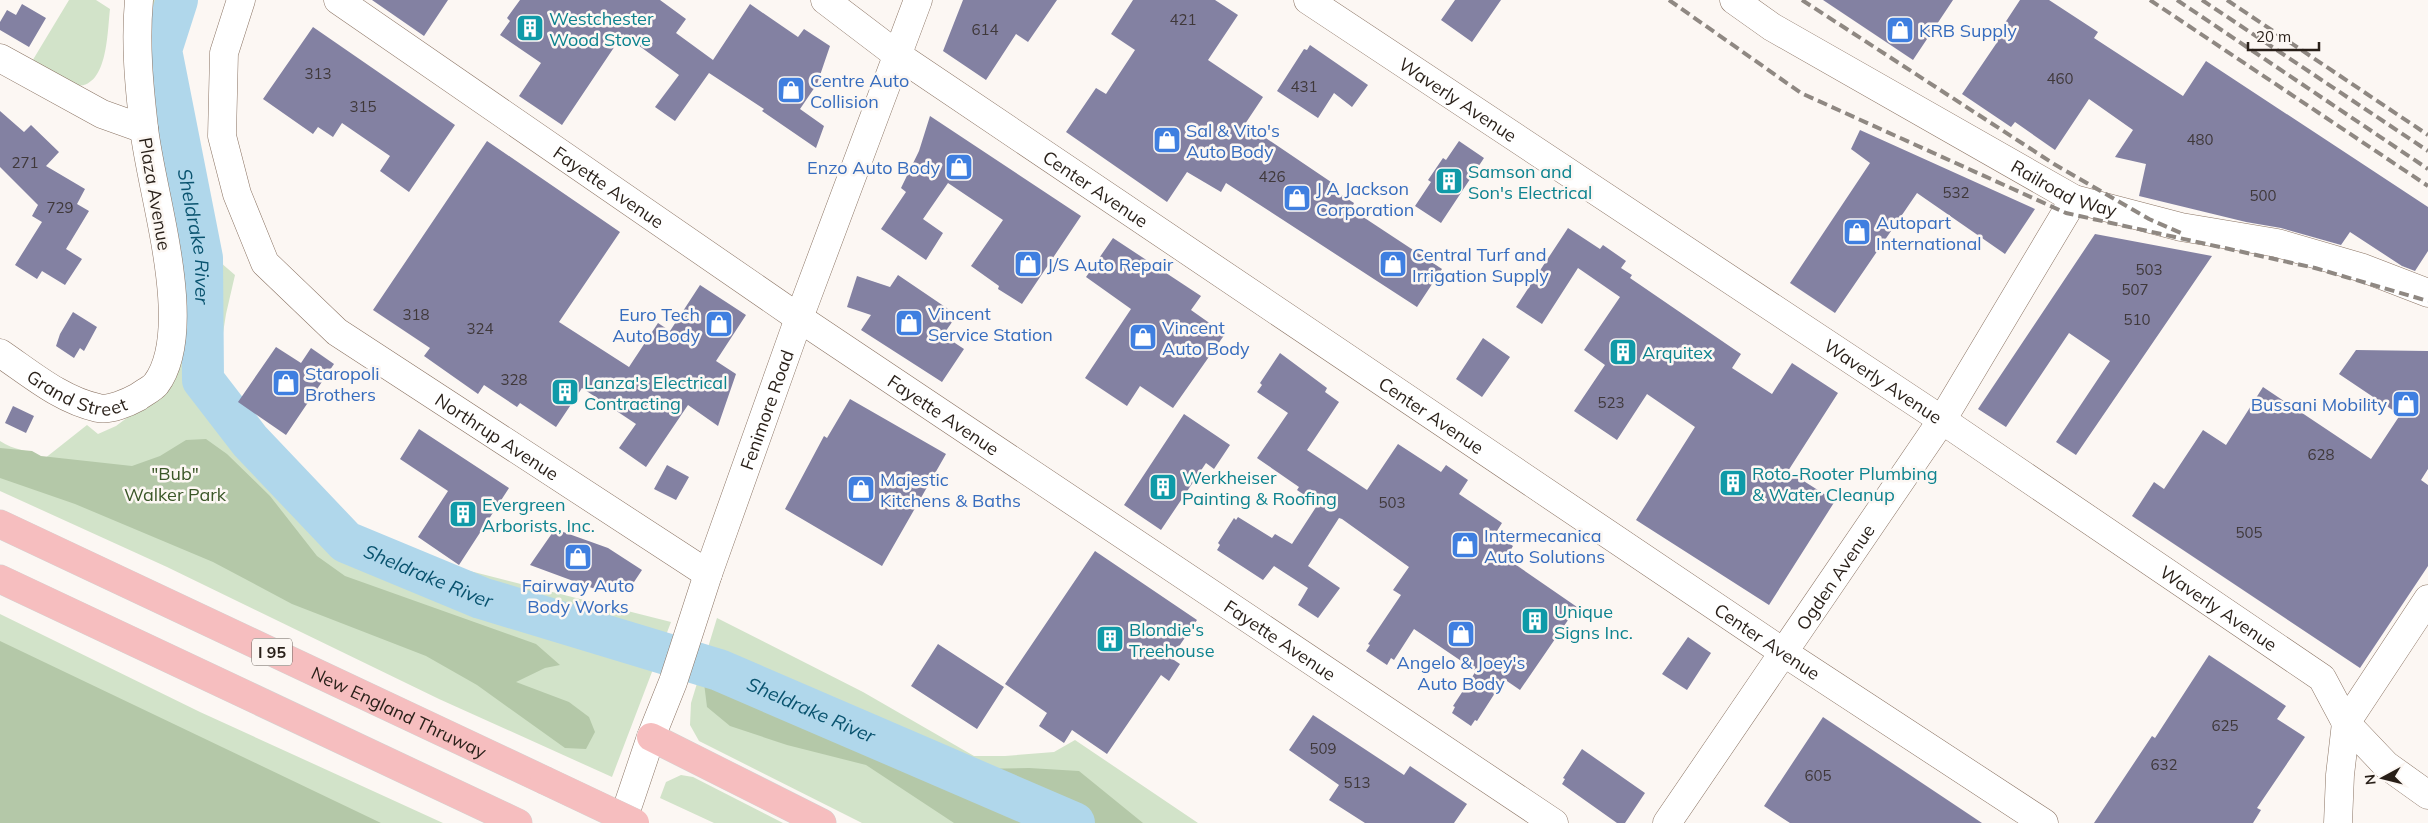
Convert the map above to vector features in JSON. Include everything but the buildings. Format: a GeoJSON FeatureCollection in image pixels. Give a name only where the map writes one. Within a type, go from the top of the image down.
{"type":"FeatureCollection","features":[{"type":"Feature","properties":{"kind":"highway","name":"New England Thruway"},"geometry":{"type":"LineString","coordinates":[[0,524],[635,823]]}},
{"type":"Feature","properties":{"kind":"highway"},"geometry":{"type":"LineString","coordinates":[[0,579],[518,823]]}},
{"type":"Feature","properties":{"kind":"highway"},"geometry":{"type":"LineString","coordinates":[[651,737],[822,823]]}},
{"type":"Feature","properties":{"kind":"street","name":"Plaza Avenue"},"geometry":{"type":"LineString","coordinates":[[139,0],[136,36],[144,129],[171,281],[173,322],[169,359],[156,385]]}},
{"type":"Feature","properties":{"kind":"street","name":"Northrup Avenue"},"geometry":{"type":"LineString","coordinates":[[241,0],[224,53],[222,136],[237,194],[264,264],[337,332],[708,574]]}},
{"type":"Feature","properties":{"kind":"street","name":"Fayette Avenue"},"geometry":{"type":"LineString","coordinates":[[338,0],[799,318],[1554,823]]}},
{"type":"Feature","properties":{"kind":"street","name":"Center Avenue"},"geometry":{"type":"LineString","coordinates":[[824,0],[896,54],[1783,652],[2044,823]]}},
{"type":"Feature","properties":{"kind":"street","name":"Fenimore Road"},"geometry":{"type":"LineString","coordinates":[[622,823],[799,318],[896,54],[918,0]]}},
{"type":"Feature","properties":{"kind":"street","name":"Waverly Avenue"},"geometry":{"type":"LineString","coordinates":[[1308,0],[1942,420],[2322,678],[2346,723],[2386,765],[2428,795]]}},
{"type":"Feature","properties":{"kind":"street","name":"Railroad Way"},"geometry":{"type":"LineString","coordinates":[[1734,0],[1772,27],[2074,199],[2182,227],[2277,243],[2363,268],[2428,293]]}},
{"type":"Feature","properties":{"kind":"street"},"geometry":{"type":"LineString","coordinates":[[0,58],[102,114],[144,129]]}},
{"type":"Feature","properties":{"kind":"street","name":"Ogden Avenue"},"geometry":{"type":"LineString","coordinates":[[1667,823],[1942,420],[2074,199]]}},
{"type":"Feature","properties":{"kind":"street","name":"Grand Street"},"geometry":{"type":"LineString","coordinates":[[0,353],[68,398],[101,409],[131,401],[156,385]]}},
{"type":"Feature","properties":{"kind":"street"},"geometry":{"type":"LineString","coordinates":[[2338,823],[2340,775],[2346,723],[2428,598]]}},
{"type":"Feature","properties":{"kind":"green space"},"geometry":{"type":"Polygon","coordinates":[[[69,0],[96,0],[110,9],[103,61],[98,73],[91,81],[81,86],[68,84],[31,63],[69,0]]]}},
{"type":"Feature","properties":{"kind":"green space","name":"\"Bub\" Walker Park"},"geometry":{"type":"Polygon","coordinates":[[[145,0],[191,0],[178,51],[213,256],[235,275],[226,314],[215,384],[360,537],[447,575],[466,570],[671,622],[612,777],[439,699],[167,567],[0,491],[0,441],[44,459],[87,425],[98,434],[116,426],[167,388],[146,119],[145,0]]]}},
{"type":"Feature","properties":{"kind":"green space"},"geometry":{"type":"Polygon","coordinates":[[[206,439],[227,454],[270,496],[317,556],[345,576],[536,644],[560,665],[545,668],[516,682],[569,702],[589,717],[595,732],[586,749],[565,748],[477,685],[426,656],[292,604],[213,562],[75,504],[0,478],[0,448],[32,451],[41,456],[132,466],[160,456],[186,440],[206,439]]]}},
{"type":"Feature","properties":{"kind":"green space"},"geometry":{"type":"Polygon","coordinates":[[[0,614],[200,712],[443,823],[0,823],[0,614]]]}},
{"type":"Feature","properties":{"kind":"green space"},"geometry":{"type":"Polygon","coordinates":[[[717,618],[863,692],[974,756],[1005,756],[1054,752],[1075,740],[1198,823],[862,823],[699,741],[690,725],[691,703],[717,618]]]}},
{"type":"Feature","properties":{"kind":"green space"},"geometry":{"type":"Polygon","coordinates":[[[0,641],[381,823],[0,823],[0,641]]]}},
{"type":"Feature","properties":{"kind":"green space"},"geometry":{"type":"Polygon","coordinates":[[[746,661],[977,769],[1029,768],[1079,771],[1143,823],[954,823],[866,765],[787,745],[730,726],[707,707],[704,683],[746,661]]]}},
{"type":"Feature","properties":{"kind":"green space"},"geometry":{"type":"Polygon","coordinates":[[[681,775],[693,777],[783,823],[714,823],[660,798],[666,782],[681,775]]]}},
{"type":"Feature","properties":{"kind":"waterway","name":"Sheldrake River"},"geometry":{"type":"LineString","coordinates":[[177,0],[161,50],[202,258],[203,380],[250,441],[346,542],[481,598],[719,670],[1074,823]]}},
{"type":"Feature","properties":{"kind":"railway"},"geometry":{"type":"LineString","coordinates":[[1669,0],[1801,93],[2066,213],[2315,268],[2428,301]]}},
{"type":"Feature","properties":{"kind":"railway"},"geometry":{"type":"LineString","coordinates":[[1802,0],[2054,164],[2149,219],[2183,234]]}},
{"type":"Feature","properties":{"kind":"railway"},"geometry":{"type":"LineString","coordinates":[[2150,0],[2428,186]]}},
{"type":"Feature","properties":{"kind":"railway"},"geometry":{"type":"LineString","coordinates":[[2177,0],[2428,169]]}},
{"type":"Feature","properties":{"kind":"railway"},"geometry":{"type":"LineString","coordinates":[[2202,0],[2428,151]]}},
{"type":"Feature","properties":{"kind":"railway"},"geometry":{"type":"LineString","coordinates":[[2227,0],[2428,135]]}},
{"type":"Feature","properties":{"kind":"place","name":"Westchester Wood Stove"},"geometry":{"type":"Point","coordinates":[530,28]}},
{"type":"Feature","properties":{"kind":"place","name":"KRB Supply"},"geometry":{"type":"Point","coordinates":[1900,30]}},
{"type":"Feature","properties":{"kind":"place","name":"Centre Auto Collision"},"geometry":{"type":"Point","coordinates":[791,90]}},
{"type":"Feature","properties":{"kind":"place","name":"Sal & Vito's Auto Body"},"geometry":{"type":"Point","coordinates":[1167,140]}},
{"type":"Feature","properties":{"kind":"place","name":"Enzo Auto Body"},"geometry":{"type":"Point","coordinates":[959,167]}},
{"type":"Feature","properties":{"kind":"place","name":"Samson and Son's Electrical"},"geometry":{"type":"Point","coordinates":[1449,181]}},
{"type":"Feature","properties":{"kind":"place","name":"J A Jackson Corporation"},"geometry":{"type":"Point","coordinates":[1297,198]}},
{"type":"Feature","properties":{"kind":"place","name":"Autopart International"},"geometry":{"type":"Point","coordinates":[1857,232]}},
{"type":"Feature","properties":{"kind":"place","name":"J/S Auto Repair"},"geometry":{"type":"Point","coordinates":[1028,264]}},
{"type":"Feature","properties":{"kind":"place","name":"Central Turf and Irrigation Supply"},"geometry":{"type":"Point","coordinates":[1393,264]}},
{"type":"Feature","properties":{"kind":"place","name":"Vincent Service Station"},"geometry":{"type":"Point","coordinates":[909,323]}},
{"type":"Feature","properties":{"kind":"place","name":"Euro Tech Auto Body"},"geometry":{"type":"Point","coordinates":[719,324]}},
{"type":"Feature","properties":{"kind":"place","name":"Vincent Auto Body"},"geometry":{"type":"Point","coordinates":[1143,337]}},
{"type":"Feature","properties":{"kind":"place","name":"Arquitex"},"geometry":{"type":"Point","coordinates":[1623,352]}},
{"type":"Feature","properties":{"kind":"place","name":"Staropoli Brothers"},"geometry":{"type":"Point","coordinates":[286,383]}},
{"type":"Feature","properties":{"kind":"place","name":"Lanza's Electrical Contracting"},"geometry":{"type":"Point","coordinates":[565,392]}},
{"type":"Feature","properties":{"kind":"place","name":"Bussani Mobility"},"geometry":{"type":"Point","coordinates":[2406,404]}},
{"type":"Feature","properties":{"kind":"place","name":"Roto-Rooter Plumbing & Water Cleanup"},"geometry":{"type":"Point","coordinates":[1733,483]}},
{"type":"Feature","properties":{"kind":"place","name":"Werkheiser Painting & Roofing"},"geometry":{"type":"Point","coordinates":[1163,487]}},
{"type":"Feature","properties":{"kind":"place","name":"Majestic Kitchens & Baths"},"geometry":{"type":"Point","coordinates":[861,489]}},
{"type":"Feature","properties":{"kind":"place","name":"Evergreen Arborists, Inc."},"geometry":{"type":"Point","coordinates":[463,514]}},
{"type":"Feature","properties":{"kind":"place","name":"Intermecanica Auto Solutions"},"geometry":{"type":"Point","coordinates":[1465,545]}},
{"type":"Feature","properties":{"kind":"place","name":"Fairway Auto Body Works"},"geometry":{"type":"Point","coordinates":[578,557]}},
{"type":"Feature","properties":{"kind":"place","name":"Unique Signs Inc."},"geometry":{"type":"Point","coordinates":[1535,621]}},
{"type":"Feature","properties":{"kind":"place","name":"Angelo & Joey's Auto Body"},"geometry":{"type":"Point","coordinates":[1461,634]}},
{"type":"Feature","properties":{"kind":"place","name":"Blondie's Treehouse"},"geometry":{"type":"Point","coordinates":[1110,639]}}]}
